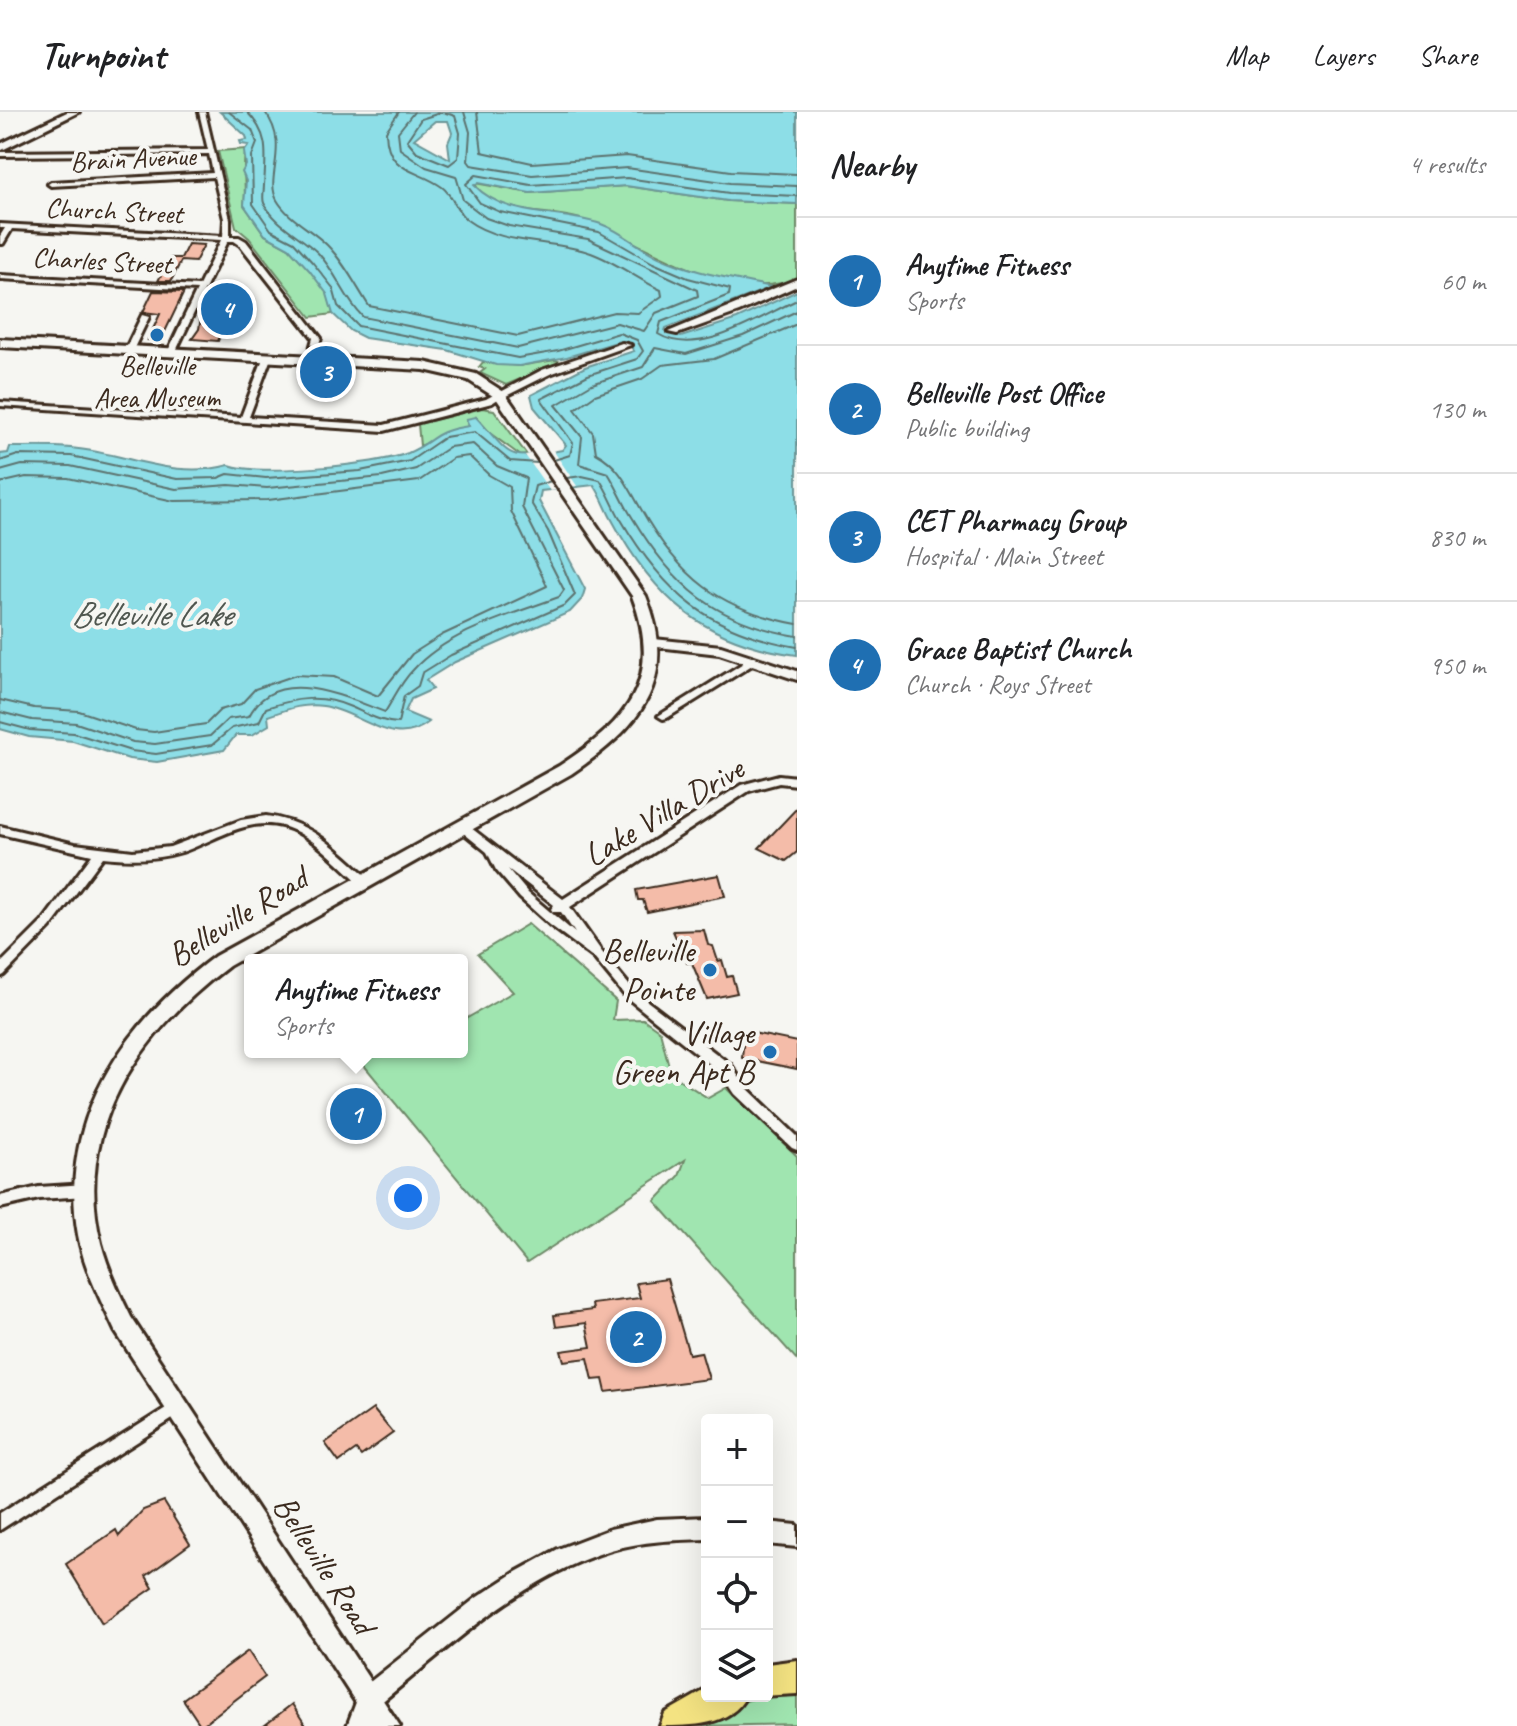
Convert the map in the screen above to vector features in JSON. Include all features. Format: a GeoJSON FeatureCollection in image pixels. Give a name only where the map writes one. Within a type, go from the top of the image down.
{"type":"FeatureCollection","features":[{"type":"Feature","properties":{"kind":"highway"},"geometry":{"type":"LineString","coordinates":[[773,1680],[797,1677]]}},
{"type":"Feature","properties":{"kind":"highway"},"geometry":{"type":"LineString","coordinates":[[678,1726],[718,1702]]}},
{"type":"Feature","properties":{"kind":"main road"},"geometry":{"type":"LineString","coordinates":[[0,148],[74,112]]}},
{"type":"Feature","properties":{"kind":"main road","name":"Belleville Road"},"geometry":{"type":"LineString","coordinates":[[0,343],[433,367],[478,380],[500,395],[639,596],[649,618],[654,643],[647,686],[615,733],[583,759],[222,961],[159,1012],[128,1050],[105,1093],[90,1140],[86,1190],[89,1234],[104,1283],[123,1324],[387,1726]]}},
{"type":"Feature","properties":{"kind":"street"},"geometry":{"type":"LineString","coordinates":[[171,353],[225,239],[227,219],[202,112]]}},
{"type":"Feature","properties":{"kind":"street"},"geometry":{"type":"LineString","coordinates":[[0,154],[211,152]]}},
{"type":"Feature","properties":{"kind":"street","name":"Brain Avenue"},"geometry":{"type":"LineString","coordinates":[[51,184],[217,175]]}},
{"type":"Feature","properties":{"kind":"street","name":"Church Street"},"geometry":{"type":"LineString","coordinates":[[0,226],[225,239]]}},
{"type":"Feature","properties":{"kind":"street"},"geometry":{"type":"LineString","coordinates":[[0,242],[10,226]]}},
{"type":"Feature","properties":{"kind":"street"},"geometry":{"type":"LineString","coordinates":[[225,239],[243,243],[317,338],[311,360]]}},
{"type":"Feature","properties":{"kind":"street","name":"Charles Street"},"geometry":{"type":"LineString","coordinates":[[0,277],[201,288]]}},
{"type":"Feature","properties":{"kind":"street"},"geometry":{"type":"LineString","coordinates":[[673,332],[735,310],[797,282]]}},
{"type":"Feature","properties":{"kind":"street"},"geometry":{"type":"LineString","coordinates":[[129,350],[145,317]]}},
{"type":"Feature","properties":{"kind":"street"},"geometry":{"type":"LineString","coordinates":[[0,404],[384,428],[489,401],[546,372],[626,345]]}},
{"type":"Feature","properties":{"kind":"street"},"geometry":{"type":"LineString","coordinates":[[244,420],[267,358]]}},
{"type":"Feature","properties":{"kind":"street"},"geometry":{"type":"LineString","coordinates":[[654,643],[703,646],[797,676]]}},
{"type":"Feature","properties":{"kind":"street"},"geometry":{"type":"LineString","coordinates":[[663,716],[753,660]]}},
{"type":"Feature","properties":{"kind":"street","name":"Lake Villa Drive"},"geometry":{"type":"LineString","coordinates":[[547,915],[745,788],[770,781],[797,781]]}},
{"type":"Feature","properties":{"kind":"street"},"geometry":{"type":"LineString","coordinates":[[0,830],[100,852],[132,855],[165,852],[240,823],[275,818],[301,828],[365,881]]}},
{"type":"Feature","properties":{"kind":"street","name":"Lake Villa Drive"},"geometry":{"type":"LineString","coordinates":[[462,827],[562,905],[630,994],[726,1069],[740,1090],[797,1144]]}},
{"type":"Feature","properties":{"kind":"street"},"geometry":{"type":"LineString","coordinates":[[0,972],[46,925],[100,852]]}},
{"type":"Feature","properties":{"kind":"street","name":"Lake Villa Drive"},"geometry":{"type":"LineString","coordinates":[[492,853],[499,867],[547,915],[598,955]]}},
{"type":"Feature","properties":{"kind":"street"},"geometry":{"type":"LineString","coordinates":[[0,1202],[31,1194],[86,1190]]}},
{"type":"Feature","properties":{"kind":"street"},"geometry":{"type":"LineString","coordinates":[[0,1522],[177,1408]]}},
{"type":"Feature","properties":{"kind":"street"},"geometry":{"type":"LineString","coordinates":[[359,1726],[369,1697],[494,1599],[560,1557],[634,1533],[701,1528]]}},
{"type":"Feature","properties":{"kind":"street"},"geometry":{"type":"LineString","coordinates":[[773,1534],[797,1536]]}},
{"type":"Feature","properties":{"kind":"green space"},"geometry":{"type":"Polygon","coordinates":[[[246,149],[244,205],[265,235],[289,248],[310,270],[328,294],[333,314],[311,317],[249,238],[236,227],[218,151],[246,149]]]}},
{"type":"Feature","properties":{"kind":"green space"},"geometry":{"type":"Polygon","coordinates":[[[475,183],[530,193],[626,186],[728,201],[797,204],[797,278],[772,285],[744,284],[716,278],[580,219],[506,207],[493,202],[482,194],[475,183]]]}},
{"type":"Feature","properties":{"kind":"green space"},"geometry":{"type":"Polygon","coordinates":[[[555,360],[561,362],[506,385],[480,373],[485,369],[479,367],[483,362],[519,366],[555,360]]]}},
{"type":"Feature","properties":{"kind":"green space"},"geometry":{"type":"Polygon","coordinates":[[[482,408],[494,410],[527,455],[521,456],[491,434],[476,417],[470,426],[420,446],[418,424],[482,408]]]}},
{"type":"Feature","properties":{"kind":"green space"},"geometry":{"type":"Polygon","coordinates":[[[528,924],[616,1001],[613,1020],[643,1019],[660,1031],[671,1074],[708,1098],[726,1088],[797,1156],[797,1360],[655,1201],[679,1176],[685,1160],[527,1263],[358,1058],[468,1058],[468,1018],[513,992],[478,954],[528,924]]]}},
{"type":"Feature","properties":{"kind":"green space"},"geometry":{"type":"Polygon","coordinates":[[[797,1687],[797,1724],[698,1726],[738,1703],[773,1702],[773,1694],[797,1687]]]}},
{"type":"Feature","properties":{"kind":"water","name":"Belleville Lake"},"geometry":{"type":"Polygon","coordinates":[[[220,112],[797,112],[797,204],[728,201],[626,186],[530,193],[479,183],[474,185],[487,196],[518,209],[601,224],[652,253],[687,268],[772,287],[666,328],[665,331],[681,337],[737,319],[797,291],[797,655],[735,640],[709,628],[664,594],[628,547],[594,485],[541,491],[539,501],[585,589],[582,599],[570,612],[455,662],[426,680],[433,689],[411,699],[405,712],[429,722],[416,730],[389,731],[337,709],[302,706],[268,716],[269,725],[252,735],[236,735],[224,750],[157,762],[129,759],[73,741],[29,737],[0,729],[0,454],[8,453],[10,447],[71,448],[189,470],[229,465],[265,469],[318,468],[408,453],[441,434],[469,426],[466,419],[476,417],[511,453],[543,454],[562,450],[566,445],[534,407],[531,395],[585,367],[634,351],[627,342],[620,341],[567,357],[519,366],[496,365],[447,350],[365,338],[351,331],[333,314],[327,294],[309,270],[289,248],[265,235],[244,205],[246,181],[242,172],[246,165],[244,152],[249,145],[240,141],[247,140],[220,112]],[[435,121],[414,139],[450,159],[448,143],[452,133],[448,121],[435,121]]]}},
{"type":"Feature","properties":{"kind":"pier"},"geometry":{"type":"Polygon","coordinates":[[[553,450],[577,486],[550,491],[525,455],[553,450]]]}},
{"type":"Feature","properties":{"kind":"building"},"geometry":{"type":"Polygon","coordinates":[[[188,244],[204,245],[195,262],[181,261],[171,281],[158,281],[170,258],[181,258],[188,244]]]}},
{"type":"Feature","properties":{"kind":"building"},"geometry":{"type":"Polygon","coordinates":[[[153,291],[184,292],[161,340],[148,340],[160,314],[143,312],[153,291]]]}},
{"type":"Feature","properties":{"kind":"building"},"geometry":{"type":"Polygon","coordinates":[[[203,307],[247,308],[244,317],[228,316],[218,341],[192,339],[199,329],[203,307]]]}},
{"type":"Feature","properties":{"kind":"building"},"geometry":{"type":"Polygon","coordinates":[[[313,368],[329,369],[322,392],[306,391],[313,368]]]}},
{"type":"Feature","properties":{"kind":"building"},"geometry":{"type":"Polygon","coordinates":[[[797,808],[797,852],[786,861],[759,848],[797,808]]]}},
{"type":"Feature","properties":{"kind":"building","name":"Belleville Pointe"},"geometry":{"type":"Polygon","coordinates":[[[719,875],[725,896],[647,912],[643,900],[638,900],[636,890],[719,875]]]}},
{"type":"Feature","properties":{"kind":"building","name":"Belleville Pointe"},"geometry":{"type":"Polygon","coordinates":[[[704,930],[708,945],[713,946],[718,961],[722,960],[727,977],[732,976],[737,993],[707,999],[692,963],[687,963],[673,931],[704,930]]]}},
{"type":"Feature","properties":{"kind":"building","name":"Village Green Apt B"},"geometry":{"type":"Polygon","coordinates":[[[738,1030],[797,1042],[797,1069],[742,1058],[743,1046],[737,1046],[738,1030]]]}},
{"type":"Feature","properties":{"kind":"building"},"geometry":{"type":"Polygon","coordinates":[[[667,1279],[689,1354],[701,1352],[709,1379],[606,1392],[603,1379],[593,1380],[588,1358],[564,1361],[561,1351],[591,1347],[586,1323],[556,1327],[554,1315],[593,1310],[592,1304],[640,1298],[636,1283],[667,1279]]]}},
{"type":"Feature","properties":{"kind":"building"},"geometry":{"type":"Polygon","coordinates":[[[373,1409],[393,1433],[361,1456],[356,1450],[339,1462],[325,1443],[373,1409]]]}},
{"type":"Feature","properties":{"kind":"building"},"geometry":{"type":"Polygon","coordinates":[[[164,1502],[190,1544],[146,1576],[153,1588],[102,1623],[66,1564],[116,1530],[119,1536],[143,1510],[164,1502]]]}},
{"type":"Feature","properties":{"kind":"building"},"geometry":{"type":"Polygon","coordinates":[[[248,1651],[265,1677],[201,1726],[183,1699],[248,1651]]]}},
{"type":"Feature","properties":{"kind":"building"},"geometry":{"type":"Polygon","coordinates":[[[292,1704],[306,1726],[264,1726],[292,1704]]]}},
{"type":"Feature","properties":{"kind":"place","name":"Grace Baptist Church"},"geometry":{"type":"Point","coordinates":[227,309]}},
{"type":"Feature","properties":{"kind":"place","name":"Belleville Area Museum"},"geometry":{"type":"Point","coordinates":[157,335]}},
{"type":"Feature","properties":{"kind":"place","name":"CET Pharmacy Group"},"geometry":{"type":"Point","coordinates":[326,372]}},
{"type":"Feature","properties":{"kind":"place","name":"Belleville Pointe"},"geometry":{"type":"Point","coordinates":[710,970]}},
{"type":"Feature","properties":{"kind":"place","name":"Village Green Apt B"},"geometry":{"type":"Point","coordinates":[770,1052]}},
{"type":"Feature","properties":{"kind":"place","name":"Anytime Fitness"},"geometry":{"type":"Point","coordinates":[356,1114]}},
{"type":"Feature","properties":{"kind":"place","name":"Belleville Post Office"},"geometry":{"type":"Point","coordinates":[636,1337]}}]}
